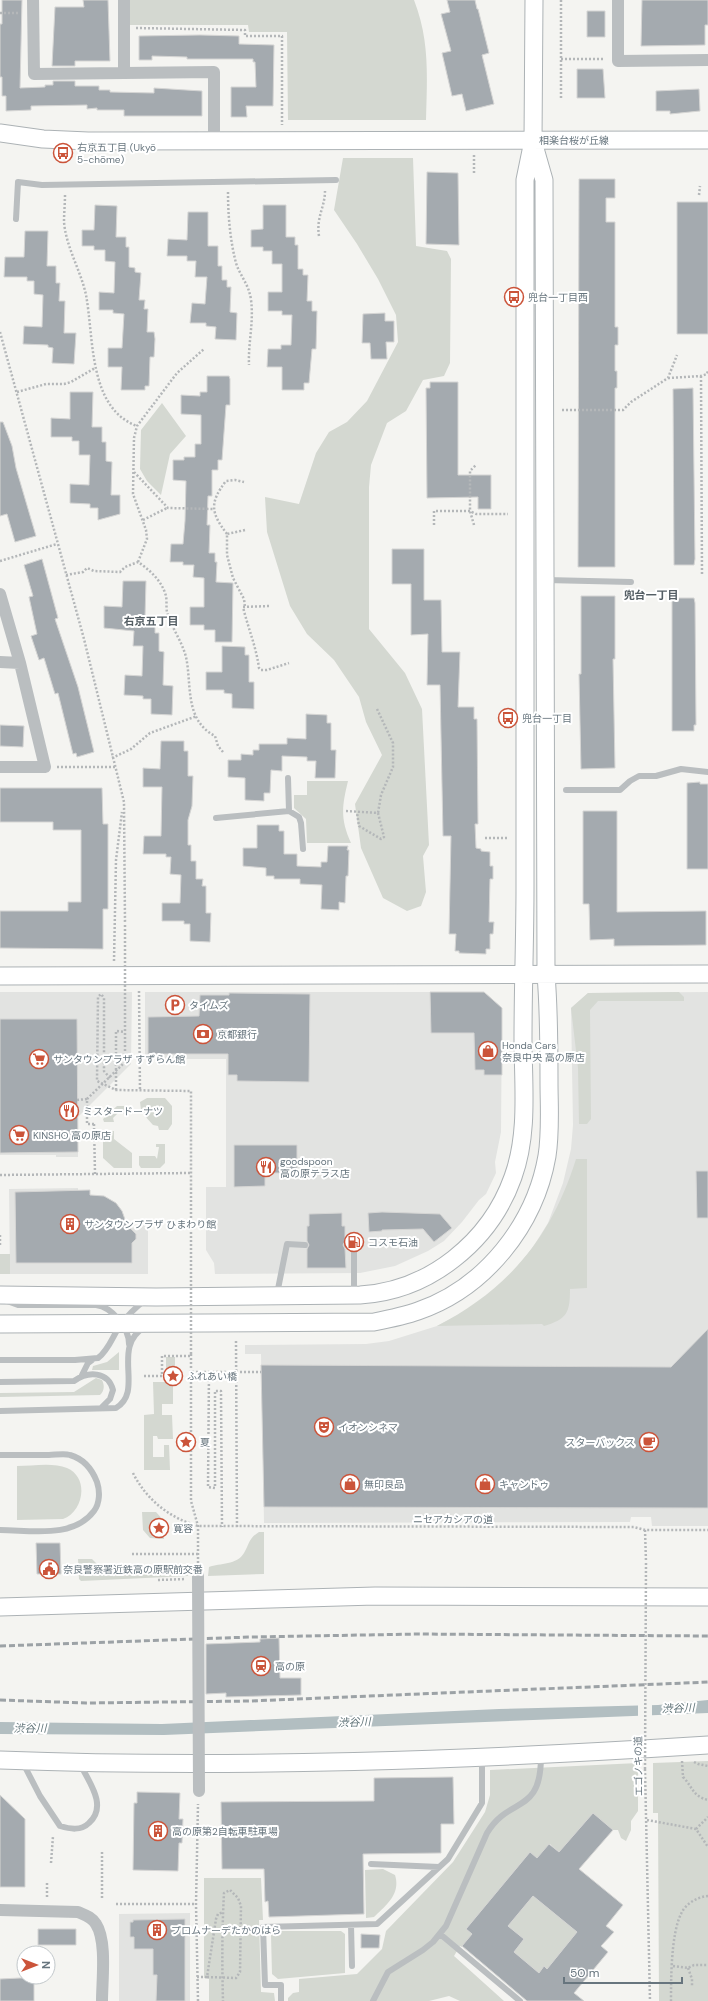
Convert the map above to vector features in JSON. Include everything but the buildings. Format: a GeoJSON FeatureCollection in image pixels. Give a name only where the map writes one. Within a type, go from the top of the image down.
{"type":"FeatureCollection","features":[{"type":"Feature","properties":{"kind":"street"},"geometry":{"type":"LineString","coordinates":[[33,0],[34,74],[214,72],[214,140]]}},
{"type":"Feature","properties":{"kind":"street"},"geometry":{"type":"LineString","coordinates":[[124,0],[124,73]]}},
{"type":"Feature","properties":{"kind":"street","name":"相楽台桜が丘線"},"geometry":{"type":"LineString","coordinates":[[534,0],[533,140],[708,140]]}},
{"type":"Feature","properties":{"kind":"street"},"geometry":{"type":"LineString","coordinates":[[618,0],[618,61],[708,60]]}},
{"type":"Feature","properties":{"kind":"street"},"geometry":{"type":"LineString","coordinates":[[0,133],[43,139],[88,141],[533,140]]}},
{"type":"Feature","properties":{"kind":"street"},"geometry":{"type":"LineString","coordinates":[[0,1324],[374,1322],[418,1311],[440,1301],[472,1281],[504,1251],[518,1230],[536,1194],[544,1170],[550,1129],[549,1021],[546,975],[544,180],[533,140]]}},
{"type":"Feature","properties":{"kind":"street"},"geometry":{"type":"LineString","coordinates":[[0,1295],[156,1297],[378,1294],[412,1284],[441,1269],[469,1246],[486,1225],[499,1205],[514,1173],[522,1141],[525,974],[525,180],[533,140]]}},
{"type":"Feature","properties":{"kind":"street"},"geometry":{"type":"LineString","coordinates":[[0,594],[20,663],[44,767],[0,767]]}},
{"type":"Feature","properties":{"kind":"street"},"geometry":{"type":"LineString","coordinates":[[0,662],[20,663]]}},
{"type":"Feature","properties":{"kind":"street"},"geometry":{"type":"LineString","coordinates":[[0,976],[708,974]]}},
{"type":"Feature","properties":{"kind":"street"},"geometry":{"type":"LineString","coordinates":[[192,1578],[199,1791]]}},
{"type":"Feature","properties":{"kind":"street"},"geometry":{"type":"LineString","coordinates":[[0,1607],[374,1596],[708,1597]]}},
{"type":"Feature","properties":{"kind":"street"},"geometry":{"type":"LineString","coordinates":[[0,1760],[79,1763],[258,1764],[541,1754],[708,1745]]}},
{"type":"Feature","properties":{"kind":"street"},"geometry":{"type":"LineString","coordinates":[[0,1910],[78,1912],[88,1916],[96,1923],[102,1937],[102,2001]]}},
{"type":"Feature","properties":{"kind":"lane"},"geometry":{"type":"LineString","coordinates":[[16,219],[18,182],[66,184],[336,180]]}},
{"type":"Feature","properties":{"kind":"lane"},"geometry":{"type":"LineString","coordinates":[[545,580],[631,582]]}},
{"type":"Feature","properties":{"kind":"lane"},"geometry":{"type":"LineString","coordinates":[[566,790],[620,790],[630,781],[639,776],[656,776],[681,769],[708,772]]}},
{"type":"Feature","properties":{"kind":"lane"},"geometry":{"type":"LineString","coordinates":[[288,778],[288,811]]}},
{"type":"Feature","properties":{"kind":"lane"},"geometry":{"type":"LineString","coordinates":[[216,818],[288,811],[299,817],[301,823],[303,849]]}},
{"type":"Feature","properties":{"kind":"lane"},"geometry":{"type":"LineString","coordinates":[[276,1296],[287,1244],[305,1245]]}},
{"type":"Feature","properties":{"kind":"lane"},"geometry":{"type":"LineString","coordinates":[[347,1245],[354,1245],[354,1295]]}},
{"type":"Feature","properties":{"kind":"lane"},"geometry":{"type":"LineString","coordinates":[[82,1376],[88,1363],[102,1355],[121,1324],[133,1308],[146,1300],[156,1297]]}},
{"type":"Feature","properties":{"kind":"lane"},"geometry":{"type":"LineString","coordinates":[[0,1298],[18,1305],[101,1306],[108,1309],[121,1324],[128,1336],[129,1346],[127,1394],[120,1406],[116,1408],[0,1411]]}},
{"type":"Feature","properties":{"kind":"lane"},"geometry":{"type":"LineString","coordinates":[[129,1346],[132,1338],[141,1330],[156,1324]]}},
{"type":"Feature","properties":{"kind":"lane"},"geometry":{"type":"LineString","coordinates":[[0,1360],[92,1360]]}},
{"type":"Feature","properties":{"kind":"lane"},"geometry":{"type":"LineString","coordinates":[[0,1382],[74,1381],[82,1376],[101,1375],[109,1379],[112,1383],[113,1390],[110,1399],[100,1408]]}},
{"type":"Feature","properties":{"kind":"lane"},"geometry":{"type":"LineString","coordinates":[[0,1455],[69,1455],[86,1464],[93,1472],[98,1485],[99,1498],[96,1508],[92,1514],[83,1523],[73,1527],[60,1530],[0,1530]]}},
{"type":"Feature","properties":{"kind":"lane"},"geometry":{"type":"LineString","coordinates":[[372,2001],[388,1972],[423,1950],[440,1934],[446,1926],[487,1833],[494,1821],[529,1800],[534,1793],[541,1776],[541,1754]]}},
{"type":"Feature","properties":{"kind":"lane"},"geometry":{"type":"LineString","coordinates":[[281,2001],[281,1985],[265,1985],[263,1927],[377,1924],[448,1859],[482,1803],[482,1756]]}},
{"type":"Feature","properties":{"kind":"lane"},"geometry":{"type":"LineString","coordinates":[[22,1760],[40,1796],[60,1826],[72,1830],[86,1826],[95,1818],[98,1806],[96,1794],[79,1763]]}},
{"type":"Feature","properties":{"kind":"lane"},"geometry":{"type":"LineString","coordinates":[[371,1864],[439,1867]]}},
{"type":"Feature","properties":{"kind":"lane"},"geometry":{"type":"LineString","coordinates":[[351,1924],[352,1966]]}},
{"type":"Feature","properties":{"kind":"lane"},"geometry":{"type":"LineString","coordinates":[[440,1934],[520,2001]]}},
{"type":"Feature","properties":{"kind":"path"},"geometry":{"type":"LineString","coordinates":[[561,0],[561,98]]}},
{"type":"Feature","properties":{"kind":"path"},"geometry":{"type":"LineString","coordinates":[[0,13],[33,14]]}},
{"type":"Feature","properties":{"kind":"path"},"geometry":{"type":"LineString","coordinates":[[124,28],[245,30],[245,36],[282,36],[282,125]]}},
{"type":"Feature","properties":{"kind":"path"},"geometry":{"type":"LineString","coordinates":[[561,59],[609,58],[618,61]]}},
{"type":"Feature","properties":{"kind":"path"},"geometry":{"type":"LineString","coordinates":[[474,155],[474,175]]}},
{"type":"Feature","properties":{"kind":"path"},"geometry":{"type":"LineString","coordinates":[[319,236],[319,213],[325,199],[325,180]]}},
{"type":"Feature","properties":{"kind":"path"},"geometry":{"type":"LineString","coordinates":[[228,182],[228,214],[236,264],[248,285],[251,301],[252,336],[248,350],[249,365]]}},
{"type":"Feature","properties":{"kind":"path"},"geometry":{"type":"LineString","coordinates":[[66,184],[64,223],[86,294],[95,368],[107,400],[114,412],[128,423],[137,426]]}},
{"type":"Feature","properties":{"kind":"path"},"geometry":{"type":"LineString","coordinates":[[699,195],[700,186]]}},
{"type":"Feature","properties":{"kind":"path"},"geometry":{"type":"LineString","coordinates":[[0,332],[84,639],[124,802],[125,1062],[87,1099],[78,1100]]}},
{"type":"Feature","properties":{"kind":"path"},"geometry":{"type":"LineString","coordinates":[[66,575],[83,572],[87,568],[94,571],[120,572],[125,567],[138,562],[147,539],[143,520],[133,494],[134,438],[137,426],[177,373],[204,349]]}},
{"type":"Feature","properties":{"kind":"path"},"geometry":{"type":"LineString","coordinates":[[668,378],[677,355]]}},
{"type":"Feature","properties":{"kind":"path"},"geometry":{"type":"LineString","coordinates":[[17,392],[46,384],[64,384],[71,382],[95,368]]}},
{"type":"Feature","properties":{"kind":"path"},"geometry":{"type":"LineString","coordinates":[[562,410],[623,410],[631,402],[668,378],[701,376],[707,374],[708,371]]}},
{"type":"Feature","properties":{"kind":"path"},"geometry":{"type":"LineString","coordinates":[[701,376],[702,575]]}},
{"type":"Feature","properties":{"kind":"path"},"geometry":{"type":"LineString","coordinates":[[474,525],[470,511],[470,472],[476,465]]}},
{"type":"Feature","properties":{"kind":"path"},"geometry":{"type":"LineString","coordinates":[[133,471],[168,508]]}},
{"type":"Feature","properties":{"kind":"path"},"geometry":{"type":"LineString","coordinates":[[244,482],[235,480],[226,481],[213,504],[213,510],[217,521],[227,534],[226,555],[233,578],[244,599],[245,607],[243,607],[248,626],[253,637],[261,670],[267,670],[289,663]]}},
{"type":"Feature","properties":{"kind":"path"},"geometry":{"type":"LineString","coordinates":[[143,520],[168,508],[213,510]]}},
{"type":"Feature","properties":{"kind":"path"},"geometry":{"type":"LineString","coordinates":[[434,525],[434,511],[470,511],[476,514],[509,514]]}},
{"type":"Feature","properties":{"kind":"path"},"geometry":{"type":"LineString","coordinates":[[227,534],[245,530]]}},
{"type":"Feature","properties":{"kind":"path"},"geometry":{"type":"LineString","coordinates":[[0,561],[57,544]]}},
{"type":"Feature","properties":{"kind":"path"},"geometry":{"type":"LineString","coordinates":[[138,562],[152,572],[166,596],[167,611],[186,656],[190,699],[205,731],[214,736],[218,746],[223,752]]}},
{"type":"Feature","properties":{"kind":"path"},"geometry":{"type":"LineString","coordinates":[[245,607],[269,606]]}},
{"type":"Feature","properties":{"kind":"path"},"geometry":{"type":"LineString","coordinates":[[357,813],[359,826],[381,839],[384,837],[378,813],[381,795],[393,767],[393,743],[377,709]]}},
{"type":"Feature","properties":{"kind":"path"},"geometry":{"type":"LineString","coordinates":[[112,758],[131,749],[150,733],[197,716]]}},
{"type":"Feature","properties":{"kind":"path"},"geometry":{"type":"LineString","coordinates":[[44,767],[115,768]]}},
{"type":"Feature","properties":{"kind":"path"},"geometry":{"type":"LineString","coordinates":[[114,961],[116,860],[124,802]]}},
{"type":"Feature","properties":{"kind":"path"},"geometry":{"type":"LineString","coordinates":[[346,811],[357,813],[378,813]]}},
{"type":"Feature","properties":{"kind":"path"},"geometry":{"type":"LineString","coordinates":[[485,838],[510,838]]}},
{"type":"Feature","properties":{"kind":"path"},"geometry":{"type":"LineString","coordinates":[[139,988],[140,1091]]}},
{"type":"Feature","properties":{"kind":"path"},"geometry":{"type":"LineString","coordinates":[[110,1078],[104,1071],[104,998],[101,994],[98,997],[97,1081],[116,1090],[192,1091],[191,1501],[198,1526],[198,1554],[192,1578],[158,1580]]}},
{"type":"Feature","properties":{"kind":"path"},"geometry":{"type":"LineString","coordinates":[[116,1090],[116,1031],[125,1032]]}},
{"type":"Feature","properties":{"kind":"path"},"geometry":{"type":"LineString","coordinates":[[87,1099],[87,1124],[94,1124],[95,1174]]}},
{"type":"Feature","properties":{"kind":"path"},"geometry":{"type":"LineString","coordinates":[[0,1175],[192,1173]]}},
{"type":"Feature","properties":{"kind":"path"},"geometry":{"type":"LineString","coordinates":[[0,1235],[0,1246]]}},
{"type":"Feature","properties":{"kind":"path"},"geometry":{"type":"LineString","coordinates":[[236,1341],[237,1527]]}},
{"type":"Feature","properties":{"kind":"path"},"geometry":{"type":"LineString","coordinates":[[144,1376],[162,1376],[162,1356],[191,1355]]}},
{"type":"Feature","properties":{"kind":"path"},"geometry":{"type":"LineString","coordinates":[[192,1372],[261,1372]]}},
{"type":"Feature","properties":{"kind":"path"},"geometry":{"type":"LineString","coordinates":[[209,1372],[208,1487],[215,1488],[215,1391],[221,1392],[222,1527]]}},
{"type":"Feature","properties":{"kind":"path","name":"ニセアカシアの道"},"geometry":{"type":"LineString","coordinates":[[133,1473],[143,1490],[161,1508],[178,1519],[198,1526],[634,1527],[645,1530],[708,1530]]}},
{"type":"Feature","properties":{"kind":"path","name":"エゴノキの道"},"geometry":{"type":"LineString","coordinates":[[645,1530],[645,1769],[650,2001]]}},
{"type":"Feature","properties":{"kind":"path"},"geometry":{"type":"LineString","coordinates":[[132,1554],[198,1554]]}},
{"type":"Feature","properties":{"kind":"path"},"geometry":{"type":"LineString","coordinates":[[682,1759],[683,1777],[689,1783],[692,1791],[700,1798],[708,1800]]}},
{"type":"Feature","properties":{"kind":"path"},"geometry":{"type":"LineString","coordinates":[[198,2001],[196,1904],[199,1791]]}},
{"type":"Feature","properties":{"kind":"path"},"geometry":{"type":"LineString","coordinates":[[696,1829],[708,1818]]}},
{"type":"Feature","properties":{"kind":"path"},"geometry":{"type":"LineString","coordinates":[[647,1820],[696,1829],[708,1847]]}},
{"type":"Feature","properties":{"kind":"path"},"geometry":{"type":"LineString","coordinates":[[51,1863],[53,1836]]}},
{"type":"Feature","properties":{"kind":"path"},"geometry":{"type":"LineString","coordinates":[[102,1852],[102,1898]]}},
{"type":"Feature","properties":{"kind":"path"},"geometry":{"type":"LineString","coordinates":[[47,1882],[47,1897]]}},
{"type":"Feature","properties":{"kind":"path"},"geometry":{"type":"LineString","coordinates":[[197,1977],[223,1977],[236,1978],[240,1972],[241,1906],[238,1898],[230,1890],[224,1893],[223,1912],[223,1977],[223,2001]]}},
{"type":"Feature","properties":{"kind":"path"},"geometry":{"type":"LineString","coordinates":[[670,2001],[674,1942],[681,1913],[695,1899],[708,1896]]}},
{"type":"Feature","properties":{"kind":"path"},"geometry":{"type":"LineString","coordinates":[[116,1904],[196,1904]]}},
{"type":"Feature","properties":{"kind":"path"},"geometry":{"type":"LineString","coordinates":[[207,1977],[216,1919],[218,1914],[223,1912]]}},
{"type":"Feature","properties":{"kind":"path"},"geometry":{"type":"LineString","coordinates":[[673,1966],[688,1968],[694,1965],[708,1965]]}},
{"type":"Feature","properties":{"kind":"path"},"geometry":{"type":"LineString","coordinates":[[688,1968],[692,1978],[692,1987]]}},
{"type":"Feature","properties":{"kind":"shaded area"},"geometry":{"type":"Polygon","coordinates":[[[129,0],[414,0],[423,30],[425,45],[427,74],[426,120],[288,120],[287,32],[249,32],[248,25],[129,25],[129,0]]]}},
{"type":"Feature","properties":{"kind":"shaded area"},"geometry":{"type":"Polygon","coordinates":[[[343,158],[413,158],[416,246],[447,251],[451,259],[450,363],[444,376],[423,380],[406,411],[387,423],[371,465],[369,487],[369,629],[405,673],[422,709],[429,845],[423,856],[426,892],[421,906],[407,911],[383,898],[361,848],[355,804],[382,755],[366,722],[359,697],[334,660],[307,634],[290,606],[267,532],[265,497],[299,504],[316,453],[329,432],[347,422],[367,401],[398,342],[396,315],[378,279],[334,210],[343,158]]]}},
{"type":"Feature","properties":{"kind":"shaded area"},"geometry":{"type":"Polygon","coordinates":[[[162,403],[186,436],[170,454],[161,495],[147,481],[140,469],[141,430],[162,403]]]}},
{"type":"Feature","properties":{"kind":"shaded area"},"geometry":{"type":"Polygon","coordinates":[[[307,781],[348,781],[344,798],[343,812],[345,827],[351,843],[307,843],[306,819],[294,808],[294,795],[307,795],[307,781]]]}},
{"type":"Feature","properties":{"kind":"shaded area"},"geometry":{"type":"Polygon","coordinates":[[[0,992],[132,992],[131,1064],[78,1117],[78,1157],[56,1157],[56,1155],[0,1155],[0,992]]]}},
{"type":"Feature","properties":{"kind":"shaded area"},"geometry":{"type":"Polygon","coordinates":[[[145,992],[484,992],[502,1008],[501,1132],[495,1162],[496,1173],[486,1194],[479,1200],[462,1222],[444,1241],[428,1251],[395,1266],[360,1273],[215,1274],[214,1263],[206,1250],[206,1187],[226,1187],[226,1059],[145,1059],[145,992]]]}},
{"type":"Feature","properties":{"kind":"shaded area"},"geometry":{"type":"Polygon","coordinates":[[[679,992],[684,997],[684,1001],[598,1001],[590,1010],[591,1119],[587,1124],[579,1124],[578,1068],[571,1008],[588,993],[679,992]]]}},
{"type":"Feature","properties":{"kind":"shaded area"},"geometry":{"type":"Polygon","coordinates":[[[708,992],[708,1526],[652,1526],[651,1517],[631,1517],[630,1522],[264,1523],[261,1354],[245,1354],[245,1345],[366,1344],[389,1341],[437,1326],[462,1313],[485,1298],[513,1272],[533,1247],[548,1223],[563,1183],[571,1149],[573,1125],[571,1008],[588,993],[708,992]]]}},
{"type":"Feature","properties":{"kind":"shaded area"},"geometry":{"type":"Polygon","coordinates":[[[147,1098],[165,1098],[172,1106],[172,1124],[168,1130],[159,1130],[158,1126],[153,1125],[144,1115],[144,1111],[141,1110],[140,1102],[147,1098]]]}},
{"type":"Feature","properties":{"kind":"shaded area"},"geometry":{"type":"Polygon","coordinates":[[[117,1106],[125,1106],[125,1114],[119,1112],[113,1118],[114,1122],[104,1122],[103,1119],[117,1106]]]}},
{"type":"Feature","properties":{"kind":"shaded area"},"geometry":{"type":"Polygon","coordinates":[[[103,1131],[114,1131],[114,1139],[132,1153],[132,1168],[114,1168],[103,1158],[103,1131]]]}},
{"type":"Feature","properties":{"kind":"shaded area"},"geometry":{"type":"Polygon","coordinates":[[[156,1144],[165,1144],[165,1163],[160,1168],[141,1168],[139,1165],[139,1156],[155,1156],[157,1159],[159,1147],[156,1147],[156,1144]]]}},
{"type":"Feature","properties":{"kind":"shaded area"},"geometry":{"type":"Polygon","coordinates":[[[576,1159],[587,1159],[587,1288],[570,1289],[569,1304],[566,1314],[558,1321],[544,1326],[542,1324],[437,1326],[463,1311],[486,1295],[524,1258],[540,1236],[554,1212],[566,1187],[576,1159]]]}},
{"type":"Feature","properties":{"kind":"shaded area","name":"サンタウンプラザ ひまわり館"},"geometry":{"type":"Polygon","coordinates":[[[78,1188],[78,1191],[90,1190],[90,1195],[106,1197],[116,1203],[124,1216],[125,1228],[139,1227],[148,1223],[148,1274],[10,1274],[9,1189],[78,1188]]]}},
{"type":"Feature","properties":{"kind":"shaded area"},"geometry":{"type":"Polygon","coordinates":[[[0,1254],[10,1254],[10,1274],[0,1274],[0,1254]]]}},
{"type":"Feature","properties":{"kind":"shaded area"},"geometry":{"type":"Polygon","coordinates":[[[119,1352],[119,1370],[92,1370],[93,1366],[107,1362],[119,1352]]]}},
{"type":"Feature","properties":{"kind":"shaded area"},"geometry":{"type":"Polygon","coordinates":[[[166,1357],[175,1357],[175,1368],[170,1368],[170,1383],[173,1383],[173,1404],[162,1404],[162,1415],[172,1415],[173,1439],[158,1439],[157,1436],[153,1436],[153,1457],[164,1457],[164,1445],[169,1445],[170,1470],[144,1470],[144,1415],[154,1414],[153,1382],[166,1382],[166,1357]]]}},
{"type":"Feature","properties":{"kind":"shaded area"},"geometry":{"type":"Polygon","coordinates":[[[96,1378],[102,1380],[104,1384],[100,1395],[0,1397],[0,1393],[74,1392],[96,1378]]]}},
{"type":"Feature","properties":{"kind":"shaded area"},"geometry":{"type":"Polygon","coordinates":[[[55,1465],[67,1468],[74,1473],[79,1479],[81,1487],[81,1495],[75,1509],[70,1515],[63,1519],[17,1520],[17,1466],[55,1465]]]}},
{"type":"Feature","properties":{"kind":"shaded area"},"geometry":{"type":"Polygon","coordinates":[[[142,1512],[156,1512],[164,1521],[164,1539],[150,1538],[143,1530],[142,1512]]]}},
{"type":"Feature","properties":{"kind":"shaded area"},"geometry":{"type":"Polygon","coordinates":[[[259,1532],[264,1532],[264,1574],[208,1576],[209,1567],[233,1562],[241,1557],[251,1539],[259,1532]]]}},
{"type":"Feature","properties":{"kind":"shaded area"},"geometry":{"type":"Polygon","coordinates":[[[78,1559],[92,1559],[97,1564],[182,1567],[186,1569],[188,1576],[81,1581],[79,1579],[78,1559]]]}},
{"type":"Feature","properties":{"kind":"shaded area"},"geometry":{"type":"Polygon","coordinates":[[[708,1761],[708,2001],[659,2001],[658,1813],[653,1813],[653,1763],[708,1761]]]}},
{"type":"Feature","properties":{"kind":"shaded area"},"geometry":{"type":"Polygon","coordinates":[[[638,1763],[638,1811],[631,1821],[631,1830],[626,1841],[621,1838],[618,1830],[613,1830],[593,1813],[559,1852],[550,1844],[537,1858],[530,1852],[466,1929],[472,1934],[462,1947],[460,1946],[454,1956],[504,2001],[460,2001],[449,1996],[429,2001],[288,2001],[288,1998],[293,1993],[299,1992],[299,1979],[357,1974],[382,1949],[386,1931],[453,1862],[485,1812],[490,1795],[490,1770],[638,1763]]]}},
{"type":"Feature","properties":{"kind":"shaded area"},"geometry":{"type":"Polygon","coordinates":[[[383,1869],[395,1875],[396,1888],[388,1903],[374,1917],[366,1918],[365,1870],[383,1869]]]}},
{"type":"Feature","properties":{"kind":"shaded area"},"geometry":{"type":"Polygon","coordinates":[[[204,1878],[261,1878],[263,1920],[259,1920],[261,1992],[274,1993],[275,2001],[209,2001],[209,1979],[204,1978],[204,1878]]]}},
{"type":"Feature","properties":{"kind":"shaded area"},"geometry":{"type":"Polygon","coordinates":[[[533,1896],[577,1932],[547,1969],[544,1967],[539,1973],[514,1952],[524,1939],[508,1926],[533,1896]]]}},
{"type":"Feature","properties":{"kind":"shaded area"},"geometry":{"type":"Polygon","coordinates":[[[190,1913],[190,2001],[119,2001],[119,1914],[190,1913]]]}},
{"type":"Feature","properties":{"kind":"shaded area"},"geometry":{"type":"Polygon","coordinates":[[[274,1931],[341,1931],[345,1934],[345,1973],[278,1979],[272,1974],[271,1935],[274,1931]]]}},
{"type":"Feature","properties":{"kind":"water","name":"渋谷川"},"geometry":{"type":"Polygon","coordinates":[[[708,1700],[708,1713],[164,1735],[0,1734],[0,1722],[162,1724],[499,1709],[658,1705],[708,1700]]]}},
{"type":"Feature","properties":{"kind":"pier"},"geometry":{"type":"Polygon","coordinates":[[[638,1703],[652,1703],[652,1717],[638,1717],[638,1703]]]}},
{"type":"Feature","properties":{"kind":"railway"},"geometry":{"type":"LineString","coordinates":[[0,1646],[251,1637],[419,1634],[708,1636]]}},
{"type":"Feature","properties":{"kind":"railway"},"geometry":{"type":"LineString","coordinates":[[0,1700],[86,1703],[251,1701],[708,1682]]}},
{"type":"Feature","properties":{"kind":"place","name":"右京五丁目 (Ukyō 5-chōme)"},"geometry":{"type":"Point","coordinates":[63,153]}},
{"type":"Feature","properties":{"kind":"place","name":"兜台一丁目西"},"geometry":{"type":"Point","coordinates":[514,297]}},
{"type":"Feature","properties":{"kind":"place","name":"兜台一丁目"},"geometry":{"type":"Point","coordinates":[508,718]}},
{"type":"Feature","properties":{"kind":"place","name":"タイムズ"},"geometry":{"type":"Point","coordinates":[175,1005]}},
{"type":"Feature","properties":{"kind":"place","name":"京都銀行"},"geometry":{"type":"Point","coordinates":[203,1034]}},
{"type":"Feature","properties":{"kind":"place","name":"Honda Cars 奈良中央 高の原店"},"geometry":{"type":"Point","coordinates":[488,1051]}},
{"type":"Feature","properties":{"kind":"place","name":"サンタウンプラザ すずらん館"},"geometry":{"type":"Point","coordinates":[39,1059]}},
{"type":"Feature","properties":{"kind":"place","name":"ミスタードーナツ"},"geometry":{"type":"Point","coordinates":[69,1111]}},
{"type":"Feature","properties":{"kind":"place","name":"KINSHO 高の原店"},"geometry":{"type":"Point","coordinates":[19,1135]}},
{"type":"Feature","properties":{"kind":"place","name":"goodspoon 高の原テラス店"},"geometry":{"type":"Point","coordinates":[266,1167]}},
{"type":"Feature","properties":{"kind":"place","name":"サンタウンプラザ ひまわり館"},"geometry":{"type":"Point","coordinates":[70,1224]}},
{"type":"Feature","properties":{"kind":"place","name":"コスモ石油"},"geometry":{"type":"Point","coordinates":[354,1242]}},
{"type":"Feature","properties":{"kind":"place","name":"ふれあい橋"},"geometry":{"type":"Point","coordinates":[173,1376]}},
{"type":"Feature","properties":{"kind":"place","name":"イオンシネマ"},"geometry":{"type":"Point","coordinates":[324,1427]}},
{"type":"Feature","properties":{"kind":"place","name":"夏"},"geometry":{"type":"Point","coordinates":[186,1442]}},
{"type":"Feature","properties":{"kind":"place","name":"スターバックス"},"geometry":{"type":"Point","coordinates":[649,1442]}},
{"type":"Feature","properties":{"kind":"place","name":"無印良品"},"geometry":{"type":"Point","coordinates":[350,1484]}},
{"type":"Feature","properties":{"kind":"place","name":"キャンドゥ"},"geometry":{"type":"Point","coordinates":[485,1484]}},
{"type":"Feature","properties":{"kind":"place","name":"寛容"},"geometry":{"type":"Point","coordinates":[159,1528]}},
{"type":"Feature","properties":{"kind":"place","name":"奈良警察署近鉄高の原駅前交番"},"geometry":{"type":"Point","coordinates":[49,1569]}},
{"type":"Feature","properties":{"kind":"place","name":"高の原"},"geometry":{"type":"Point","coordinates":[261,1666]}},
{"type":"Feature","properties":{"kind":"place","name":"高の原第2自転車駐車場"},"geometry":{"type":"Point","coordinates":[158,1831]}},
{"type":"Feature","properties":{"kind":"place","name":"プロムナーデたかのはら"},"geometry":{"type":"Point","coordinates":[157,1930]}},
{"type":"Feature","properties":{"kind":"district","name":"兜台一丁目"},"geometry":{"type":"Point","coordinates":[651,595]}},
{"type":"Feature","properties":{"kind":"district","name":"右京五丁目"},"geometry":{"type":"Point","coordinates":[151,621]}}]}
